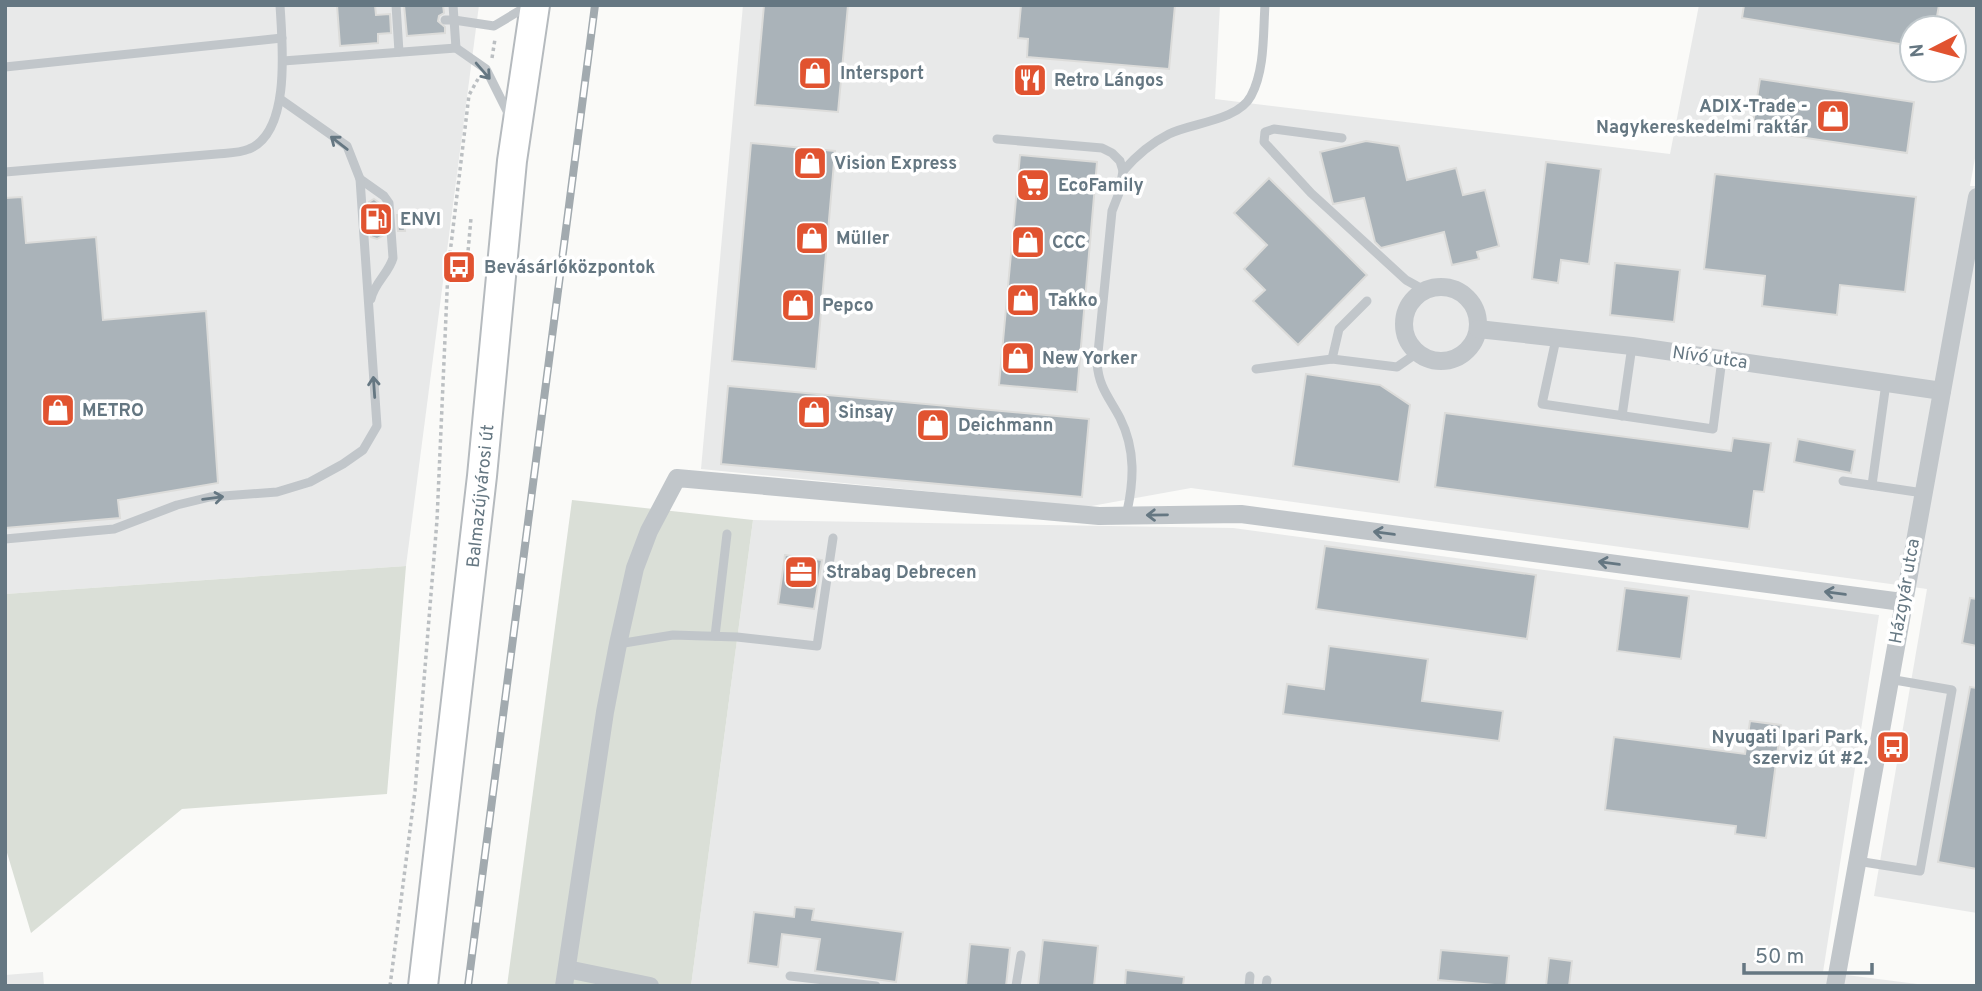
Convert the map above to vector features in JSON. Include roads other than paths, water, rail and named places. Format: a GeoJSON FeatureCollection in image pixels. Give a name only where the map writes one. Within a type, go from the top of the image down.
{"type":"FeatureCollection","features":[{"type":"Feature","properties":{"kind":"main road","name":"Balmazújvárosi út"},"geometry":{"type":"LineString","coordinates":[[423,986],[482,476],[516,130],[535,5]]}},
{"type":"Feature","properties":{"kind":"street","name":"Házgyár utca"},"geometry":{"type":"LineString","coordinates":[[1835,986],[1977,197]]}},
{"type":"Feature","properties":{"kind":"street"},"geometry":{"type":"LineString","coordinates":[[1447,287],[1466,297],[1477,317],[1478,329],[1474,340],[1460,356],[1438,362],[1417,353],[1409,344],[1403,320],[1414,298],[1424,290],[1447,287]]}},
{"type":"Feature","properties":{"kind":"street","name":"Nívó utca"},"geometry":{"type":"LineString","coordinates":[[1478,329],[1632,346],[1942,391]]}},
{"type":"Feature","properties":{"kind":"street"},"geometry":{"type":"LineString","coordinates":[[650,986],[566,977],[605,712],[618,643],[635,569],[649,531],[677,478],[1099,516],[1241,514],[1902,602]]}},
{"type":"Feature","properties":{"kind":"lane"},"geometry":{"type":"LineString","coordinates":[[5,172],[250,149],[268,133],[279,99],[283,61],[280,5]]}},
{"type":"Feature","properties":{"kind":"lane"},"geometry":{"type":"LineString","coordinates":[[396,5],[402,24],[399,52]]}},
{"type":"Feature","properties":{"kind":"lane"},"geometry":{"type":"LineString","coordinates":[[453,5],[449,20],[456,48]]}},
{"type":"Feature","properties":{"kind":"lane"},"geometry":{"type":"LineString","coordinates":[[449,20],[494,26],[528,5]]}},
{"type":"Feature","properties":{"kind":"lane"},"geometry":{"type":"LineString","coordinates":[[1126,516],[1132,491],[1133,463],[1129,442],[1120,419],[1099,381],[1097,363],[1110,224],[1123,172],[1137,154],[1170,133],[1209,123],[1231,113],[1251,99],[1259,75],[1265,5]]}},
{"type":"Feature","properties":{"kind":"lane"},"geometry":{"type":"LineString","coordinates":[[5,67],[282,38]]}},
{"type":"Feature","properties":{"kind":"lane"},"geometry":{"type":"LineString","coordinates":[[283,61],[456,48],[486,69],[516,130]]}},
{"type":"Feature","properties":{"kind":"lane"},"geometry":{"type":"LineString","coordinates":[[5,538],[114,529],[177,505],[210,497],[277,492],[310,482],[363,450],[377,426],[360,179],[347,146],[279,99]]}},
{"type":"Feature","properties":{"kind":"lane"},"geometry":{"type":"LineString","coordinates":[[1342,138],[1274,129],[1265,132],[1264,142],[1321,202],[1406,280],[1424,290]]}},
{"type":"Feature","properties":{"kind":"lane"},"geometry":{"type":"LineString","coordinates":[[997,139],[1102,148],[1120,161],[1123,172]]}},
{"type":"Feature","properties":{"kind":"lane"},"geometry":{"type":"LineString","coordinates":[[360,179],[384,196],[389,203],[391,230],[391,264],[373,291],[369,307]]}},
{"type":"Feature","properties":{"kind":"lane"},"geometry":{"type":"LineString","coordinates":[[1332,359],[1339,329],[1367,300]]}},
{"type":"Feature","properties":{"kind":"lane"},"geometry":{"type":"LineString","coordinates":[[1556,339],[1542,404],[1713,429],[1722,359]]}},
{"type":"Feature","properties":{"kind":"lane"},"geometry":{"type":"LineString","coordinates":[[1622,416],[1632,346]]}},
{"type":"Feature","properties":{"kind":"lane"},"geometry":{"type":"LineString","coordinates":[[1256,369],[1332,359],[1397,367],[1417,353]]}},
{"type":"Feature","properties":{"kind":"lane"},"geometry":{"type":"LineString","coordinates":[[1872,485],[1886,383]]}},
{"type":"Feature","properties":{"kind":"lane"},"geometry":{"type":"LineString","coordinates":[[1843,481],[1923,493]]}},
{"type":"Feature","properties":{"kind":"lane"},"geometry":{"type":"LineString","coordinates":[[715,636],[727,534]]}},
{"type":"Feature","properties":{"kind":"lane"},"geometry":{"type":"LineString","coordinates":[[618,643],[673,635],[715,636],[817,646],[833,538]]}},
{"type":"Feature","properties":{"kind":"lane"},"geometry":{"type":"LineString","coordinates":[[1857,860],[1920,871],[1952,690],[1889,678]]}},
{"type":"Feature","properties":{"kind":"lane"},"geometry":{"type":"LineString","coordinates":[[1016,986],[1021,955]]}},
{"type":"Feature","properties":{"kind":"lane"},"geometry":{"type":"LineString","coordinates":[[790,976],[876,986]]}},
{"type":"Feature","properties":{"kind":"railway"},"geometry":{"type":"LineString","coordinates":[[468,986],[595,5]]}},
{"type":"Feature","properties":{"kind":"place","name":"Intersport"},"geometry":{"type":"Point","coordinates":[815,73]}},
{"type":"Feature","properties":{"kind":"place","name":"Retro Lángos"},"geometry":{"type":"Point","coordinates":[1030,80]}},
{"type":"Feature","properties":{"kind":"place","name":"ADIX-Trade - Nagykereskedelmi raktár"},"geometry":{"type":"Point","coordinates":[1833,116]}},
{"type":"Feature","properties":{"kind":"place","name":"Vision Express"},"geometry":{"type":"Point","coordinates":[810,163]}},
{"type":"Feature","properties":{"kind":"place","name":"EcoFamily"},"geometry":{"type":"Point","coordinates":[1033,185]}},
{"type":"Feature","properties":{"kind":"place","name":"ENVI"},"geometry":{"type":"Point","coordinates":[376,219]}},
{"type":"Feature","properties":{"kind":"place","name":"Müller"},"geometry":{"type":"Point","coordinates":[812,238]}},
{"type":"Feature","properties":{"kind":"place","name":"CCC"},"geometry":{"type":"Point","coordinates":[1028,242]}},
{"type":"Feature","properties":{"kind":"place","name":"Bevásárlóközpontok"},"geometry":{"type":"Point","coordinates":[459,267]}},
{"type":"Feature","properties":{"kind":"place","name":"Takko"},"geometry":{"type":"Point","coordinates":[1023,300]}},
{"type":"Feature","properties":{"kind":"place","name":"Pepco"},"geometry":{"type":"Point","coordinates":[798,305]}},
{"type":"Feature","properties":{"kind":"place","name":"New Yorker"},"geometry":{"type":"Point","coordinates":[1018,358]}},
{"type":"Feature","properties":{"kind":"place","name":"METRO"},"geometry":{"type":"Point","coordinates":[58,410]}},
{"type":"Feature","properties":{"kind":"place","name":"Sinsay"},"geometry":{"type":"Point","coordinates":[814,412]}},
{"type":"Feature","properties":{"kind":"place","name":"Deichmann"},"geometry":{"type":"Point","coordinates":[933,425]}},
{"type":"Feature","properties":{"kind":"place","name":"Strabag Debrecen"},"geometry":{"type":"Point","coordinates":[801,572]}},
{"type":"Feature","properties":{"kind":"place","name":"Nyugati Ipari Park, szerviz út #2."},"geometry":{"type":"Point","coordinates":[1893,747]}}]}
